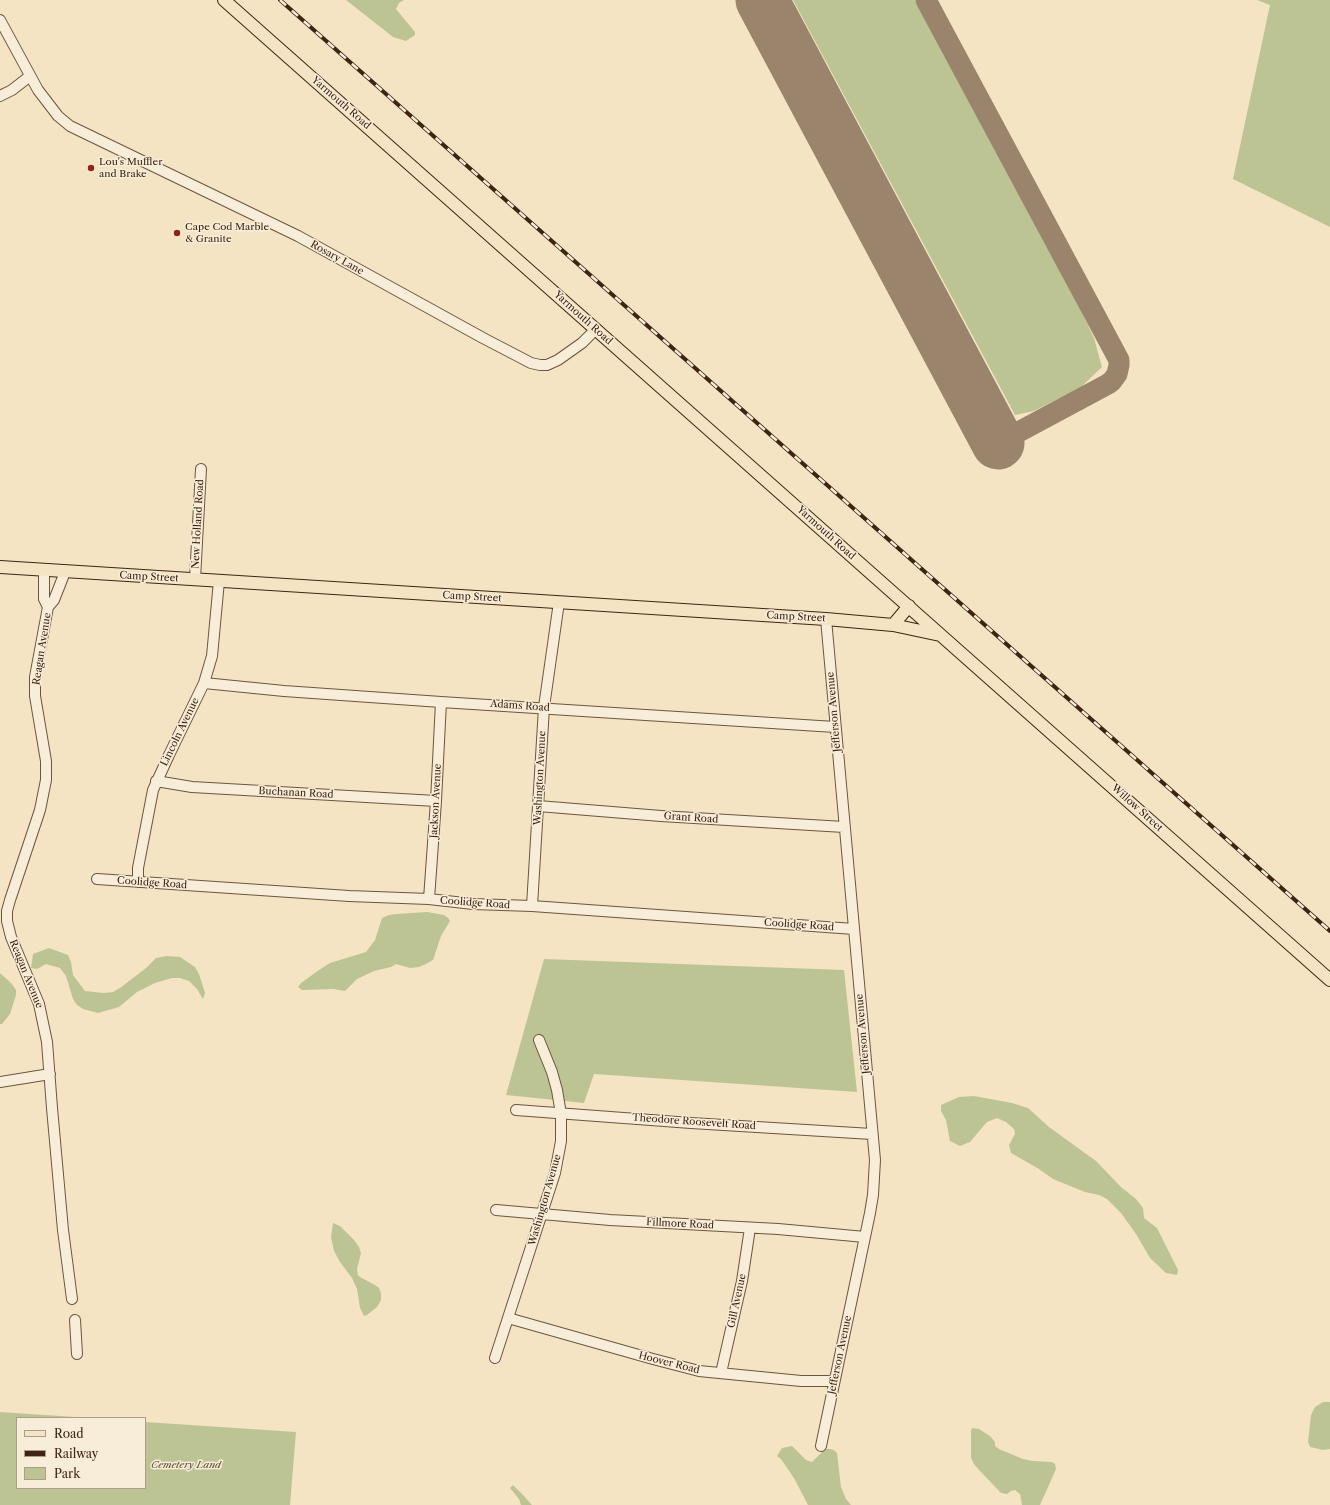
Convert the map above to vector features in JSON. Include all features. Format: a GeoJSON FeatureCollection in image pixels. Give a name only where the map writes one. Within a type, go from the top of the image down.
{"type":"FeatureCollection","features":[{"type":"Feature","properties":{"kind":"main road","name":"Yarmouth Road"},"geometry":{"type":"LineString","coordinates":[[224,0],[943,636]]}},
{"type":"Feature","properties":{"kind":"main road","name":"Camp Street"},"geometry":{"type":"LineString","coordinates":[[0,567],[826,619],[893,625],[943,636]]}},
{"type":"Feature","properties":{"kind":"main road"},"geometry":{"type":"LineString","coordinates":[[893,625],[909,606]]}},
{"type":"Feature","properties":{"kind":"main road","name":"Willow Street"},"geometry":{"type":"LineString","coordinates":[[943,636],[1330,980]]}},
{"type":"Feature","properties":{"kind":"street","name":"Rosary Lane"},"geometry":{"type":"LineString","coordinates":[[0,20],[30,76],[52,109],[70,126],[298,236],[531,363],[540,366],[548,365],[558,360],[582,343],[596,329]]}},
{"type":"Feature","properties":{"kind":"street"},"geometry":{"type":"LineString","coordinates":[[0,96],[12,90],[30,76]]}},
{"type":"Feature","properties":{"kind":"street","name":"New Holland Road"},"geometry":{"type":"LineString","coordinates":[[195,579],[201,469]]}},
{"type":"Feature","properties":{"kind":"street","name":"Reagan Avenue"},"geometry":{"type":"LineString","coordinates":[[44,570],[44,599],[48,607]]}},
{"type":"Feature","properties":{"kind":"street","name":"Reagan Avenue"},"geometry":{"type":"LineString","coordinates":[[65,572],[54,600],[48,607],[35,677],[35,696],[46,761],[46,780],[40,810],[10,900],[7,911],[7,921],[11,937],[39,1004],[47,1042],[63,1230],[72,1299]]}},
{"type":"Feature","properties":{"kind":"street","name":"Lincoln Avenue"},"geometry":{"type":"LineString","coordinates":[[138,882],[138,868],[149,808],[156,781],[204,683],[212,656],[219,581]]}},
{"type":"Feature","properties":{"kind":"street","name":"Washington Avenue"},"geometry":{"type":"LineString","coordinates":[[532,906],[544,708],[559,602]]}},
{"type":"Feature","properties":{"kind":"street","name":"Jefferson Avenue"},"geometry":{"type":"LineString","coordinates":[[821,1446],[873,1195],[874,1160],[826,619]]}},
{"type":"Feature","properties":{"kind":"street","name":"Adams Road"},"geometry":{"type":"LineString","coordinates":[[204,683],[284,691],[441,702],[835,727]]}},
{"type":"Feature","properties":{"kind":"street","name":"Jackson Avenue"},"geometry":{"type":"LineString","coordinates":[[429,899],[441,702]]}},
{"type":"Feature","properties":{"kind":"street","name":"Buchanan Road"},"geometry":{"type":"LineString","coordinates":[[156,781],[192,787],[436,801]]}},
{"type":"Feature","properties":{"kind":"street","name":"Grant Road"},"geometry":{"type":"LineString","coordinates":[[538,806],[684,818],[844,827]]}},
{"type":"Feature","properties":{"kind":"street","name":"Coolidge Road"},"geometry":{"type":"LineString","coordinates":[[97,879],[349,896],[429,899],[473,904],[532,906],[854,929]]}},
{"type":"Feature","properties":{"kind":"street","name":"Washington Avenue"},"geometry":{"type":"LineString","coordinates":[[495,1358],[542,1213],[557,1163],[561,1141],[561,1114],[557,1090],[552,1072],[538,1040]]}},
{"type":"Feature","properties":{"kind":"street"},"geometry":{"type":"LineString","coordinates":[[0,1082],[50,1074]]}},
{"type":"Feature","properties":{"kind":"street","name":"Theodore Roosevelt Road"},"geometry":{"type":"LineString","coordinates":[[516,1110],[872,1134]]}},
{"type":"Feature","properties":{"kind":"street","name":"Fillmore Road"},"geometry":{"type":"LineString","coordinates":[[496,1210],[610,1220],[778,1229],[865,1237]]}},
{"type":"Feature","properties":{"kind":"street","name":"Gill Avenue"},"geometry":{"type":"LineString","coordinates":[[721,1373],[742,1281],[750,1228]]}},
{"type":"Feature","properties":{"kind":"street","name":"Hoover Road"},"geometry":{"type":"LineString","coordinates":[[508,1318],[699,1371],[801,1381],[834,1381]]}},
{"type":"Feature","properties":{"kind":"street"},"geometry":{"type":"LineString","coordinates":[[75,1320],[77,1354]]}},
{"type":"Feature","properties":{"kind":"green space"},"geometry":{"type":"Polygon","coordinates":[[[346,0],[404,0],[399,3],[396,9],[415,32],[415,35],[406,41],[393,37],[346,0]]]}},
{"type":"Feature","properties":{"kind":"green space"},"geometry":{"type":"Polygon","coordinates":[[[793,0],[915,0],[1077,302],[1094,338],[1102,367],[1080,388],[1034,411],[1015,415],[793,0]]]}},
{"type":"Feature","properties":{"kind":"green space"},"geometry":{"type":"Polygon","coordinates":[[[1257,0],[1330,0],[1330,227],[1233,179],[1270,5],[1257,0]]]}},
{"type":"Feature","properties":{"kind":"green space"},"geometry":{"type":"Polygon","coordinates":[[[427,912],[444,915],[450,921],[441,936],[433,960],[419,967],[410,968],[396,964],[391,967],[374,971],[357,979],[345,991],[333,989],[302,990],[298,987],[301,983],[330,963],[366,952],[375,940],[382,918],[389,915],[427,912]]]}},
{"type":"Feature","properties":{"kind":"green space"},"geometry":{"type":"Polygon","coordinates":[[[49,948],[68,955],[71,962],[73,975],[85,991],[104,993],[113,992],[146,968],[156,958],[167,956],[180,957],[195,967],[199,974],[205,993],[203,999],[197,989],[189,981],[180,978],[172,978],[155,983],[137,992],[119,1007],[98,1013],[83,1009],[77,1005],[73,999],[66,976],[60,968],[46,964],[37,969],[31,968],[33,954],[49,948]]]}},
{"type":"Feature","properties":{"kind":"green space"},"geometry":{"type":"Polygon","coordinates":[[[544,959],[844,970],[857,1092],[594,1074],[584,1103],[506,1095],[544,959]]]}},
{"type":"Feature","properties":{"kind":"green space"},"geometry":{"type":"Polygon","coordinates":[[[0,973],[16,990],[16,995],[10,1014],[2,1024],[0,1024],[0,973]]]}},
{"type":"Feature","properties":{"kind":"green space"},"geometry":{"type":"Polygon","coordinates":[[[974,1096],[1012,1103],[1028,1108],[1049,1127],[1096,1161],[1121,1187],[1136,1199],[1143,1208],[1144,1218],[1157,1228],[1178,1270],[1177,1275],[1166,1273],[1150,1258],[1136,1234],[1121,1213],[1107,1199],[1053,1179],[1011,1153],[1009,1145],[1015,1134],[1014,1129],[1006,1122],[997,1118],[987,1122],[970,1142],[960,1146],[950,1141],[946,1120],[941,1111],[941,1105],[959,1097],[974,1096]]]}},
{"type":"Feature","properties":{"kind":"green space"},"geometry":{"type":"Polygon","coordinates":[[[333,1223],[340,1226],[359,1247],[361,1253],[357,1269],[358,1275],[379,1288],[381,1293],[381,1300],[377,1307],[367,1315],[364,1316],[360,1308],[357,1289],[352,1278],[334,1251],[331,1237],[333,1223]]]}},
{"type":"Feature","properties":{"kind":"green space"},"geometry":{"type":"Polygon","coordinates":[[[1323,1402],[1330,1402],[1330,1449],[1323,1450],[1310,1447],[1308,1442],[1311,1415],[1315,1407],[1323,1402]]]}},
{"type":"Feature","properties":{"kind":"green space","name":"Cemetery Land"},"geometry":{"type":"Polygon","coordinates":[[[0,1412],[75,1417],[16,1417],[16,1489],[146,1489],[146,1422],[296,1432],[290,1505],[0,1505],[0,1412]]]}},
{"type":"Feature","properties":{"kind":"green space"},"geometry":{"type":"Polygon","coordinates":[[[972,1428],[979,1429],[990,1436],[995,1442],[995,1446],[999,1449],[1023,1459],[1052,1462],[1055,1464],[1056,1469],[1040,1505],[1022,1505],[1020,1494],[1015,1490],[1007,1494],[1001,1493],[979,1470],[971,1458],[972,1428]]]}},
{"type":"Feature","properties":{"kind":"green space"},"geometry":{"type":"Polygon","coordinates":[[[792,1446],[806,1460],[812,1462],[825,1449],[834,1450],[837,1453],[841,1487],[846,1499],[851,1505],[808,1505],[794,1478],[781,1459],[777,1456],[782,1448],[792,1446]]]}},
{"type":"Feature","properties":{"kind":"green space"},"geometry":{"type":"Polygon","coordinates":[[[513,1485],[532,1505],[521,1505],[519,1499],[510,1488],[513,1485]]]}},
{"type":"Feature","properties":{"kind":"taxiway"},"geometry":{"type":"LineString","coordinates":[[926,0],[1119,360],[1117,374],[1108,384],[998,443]]}},
{"type":"Feature","properties":{"kind":"runway"},"geometry":{"type":"LineString","coordinates":[[762,0],[998,443]]}},
{"type":"Feature","properties":{"kind":"railway"},"geometry":{"type":"LineString","coordinates":[[280,0],[1330,931]]}},
{"type":"Feature","properties":{"kind":"place","name":"Lou's Muffler and Brake"},"geometry":{"type":"Point","coordinates":[91,168]}},
{"type":"Feature","properties":{"kind":"place","name":"Cape Cod Marble & Granite"},"geometry":{"type":"Point","coordinates":[177,233]}}]}
